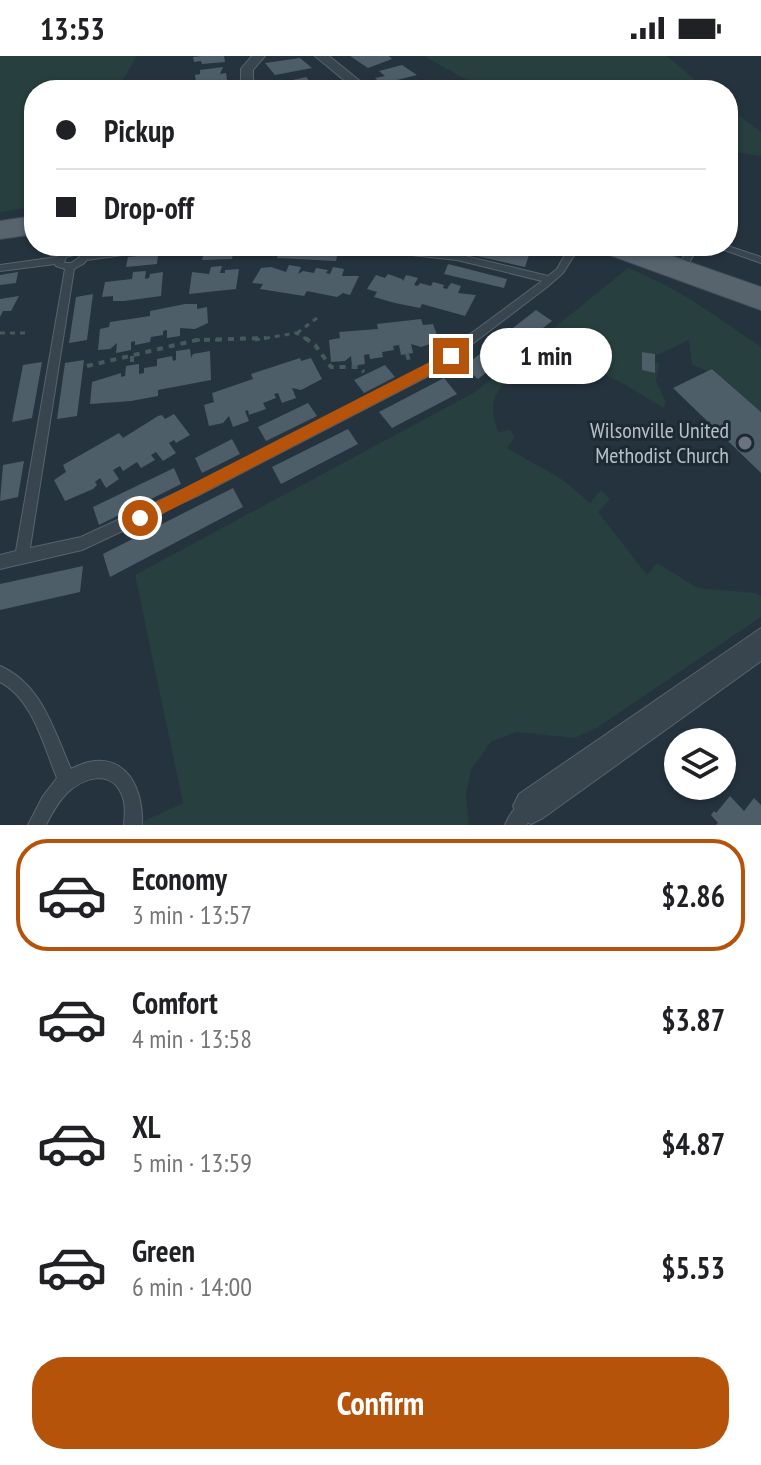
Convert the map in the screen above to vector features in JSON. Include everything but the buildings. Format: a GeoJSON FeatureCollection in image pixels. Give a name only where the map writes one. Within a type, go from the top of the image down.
{"type":"FeatureCollection","features":[{"type":"Feature","properties":{"kind":"main road"},"geometry":{"type":"LineString","coordinates":[[0,218],[24,215]]}},
{"type":"Feature","properties":{"kind":"main road"},"geometry":{"type":"LineString","coordinates":[[0,230],[24,226]]}},
{"type":"Feature","properties":{"kind":"main road"},"geometry":{"type":"LineString","coordinates":[[691,257],[761,299]]}},
{"type":"Feature","properties":{"kind":"street"},"geometry":{"type":"LineString","coordinates":[[249,80],[246,74],[250,62],[258,56]]}},
{"type":"Feature","properties":{"kind":"street"},"geometry":{"type":"LineString","coordinates":[[321,56],[351,80]]}},
{"type":"Feature","properties":{"kind":"street"},"geometry":{"type":"LineString","coordinates":[[522,816],[761,643]]}},
{"type":"Feature","properties":{"kind":"lane"},"geometry":{"type":"LineString","coordinates":[[738,253],[761,260]]}},
{"type":"Feature","properties":{"kind":"lane"},"geometry":{"type":"LineString","coordinates":[[0,268],[58,260],[63,256]]}},
{"type":"Feature","properties":{"kind":"lane"},"geometry":{"type":"LineString","coordinates":[[58,260],[61,266],[70,267],[84,257],[91,256]]}},
{"type":"Feature","properties":{"kind":"lane"},"geometry":{"type":"LineString","coordinates":[[448,256],[549,280]]}},
{"type":"Feature","properties":{"kind":"lane"},"geometry":{"type":"LineString","coordinates":[[0,562],[82,543],[113,531],[430,370],[549,280],[570,256]]}},
{"type":"Feature","properties":{"kind":"lane"},"geometry":{"type":"LineString","coordinates":[[22,557],[70,267]]}},
{"type":"Feature","properties":{"kind":"lane"},"geometry":{"type":"LineString","coordinates":[[0,674],[16,683],[29,699],[67,781]]}},
{"type":"Feature","properties":{"kind":"lane"},"geometry":{"type":"LineString","coordinates":[[37,825],[52,796],[67,781],[89,770],[114,771],[123,778],[131,792],[133,825]]}},
{"type":"Feature","properties":{"kind":"path"},"geometry":{"type":"LineString","coordinates":[[87,366],[205,339],[252,341],[297,333],[317,318]]}},
{"type":"Feature","properties":{"kind":"path"},"geometry":{"type":"LineString","coordinates":[[0,333],[27,333]]}},
{"type":"Feature","properties":{"kind":"path"},"geometry":{"type":"LineString","coordinates":[[297,333],[315,345],[331,367],[358,367],[364,372]]}},
{"type":"Feature","properties":{"kind":"path"},"geometry":{"type":"LineString","coordinates":[[173,337],[174,344]]}},
{"type":"Feature","properties":{"kind":"path"},"geometry":{"type":"LineString","coordinates":[[183,343],[183,350]]}},
{"type":"Feature","properties":{"kind":"path"},"geometry":{"type":"LineString","coordinates":[[123,351],[123,358]]}},
{"type":"Feature","properties":{"kind":"path"},"geometry":{"type":"LineString","coordinates":[[132,356],[132,365]]}},
{"type":"Feature","properties":{"kind":"green space"},"geometry":{"type":"Polygon","coordinates":[[[0,56],[137,56],[123,80],[24,80],[24,208],[0,212],[0,56]]]}},
{"type":"Feature","properties":{"kind":"green space"},"geometry":{"type":"Polygon","coordinates":[[[424,56],[667,56],[695,80],[466,80],[424,56]]]}},
{"type":"Feature","properties":{"kind":"green space"},"geometry":{"type":"Polygon","coordinates":[[[738,115],[761,132],[761,156],[738,153],[738,115]]]}},
{"type":"Feature","properties":{"kind":"green space"},"geometry":{"type":"Polygon","coordinates":[[[628,268],[681,294],[761,347],[761,412],[713,369],[707,371],[692,364],[689,340],[657,355],[642,352],[642,370],[655,373],[655,362],[659,364],[656,381],[666,402],[663,408],[615,379],[576,363],[563,359],[563,369],[549,368],[546,356],[516,372],[497,393],[493,408],[498,432],[510,430],[515,437],[507,448],[563,480],[590,503],[601,490],[610,499],[598,512],[647,575],[657,563],[698,588],[756,593],[761,596],[761,617],[598,727],[575,738],[516,732],[491,742],[471,770],[466,794],[469,825],[143,825],[144,821],[183,803],[135,575],[475,392],[628,268]]]}},
{"type":"Feature","properties":{"kind":"place","name":"Wilsonville United Methodist Church"},"geometry":{"type":"Point","coordinates":[745,443]}},
{"type":"Feature","properties":{"kind":"route"},"geometry":{"type":"LineString","coordinates":[[140,518],[430,370],[451,356]]}}]}
